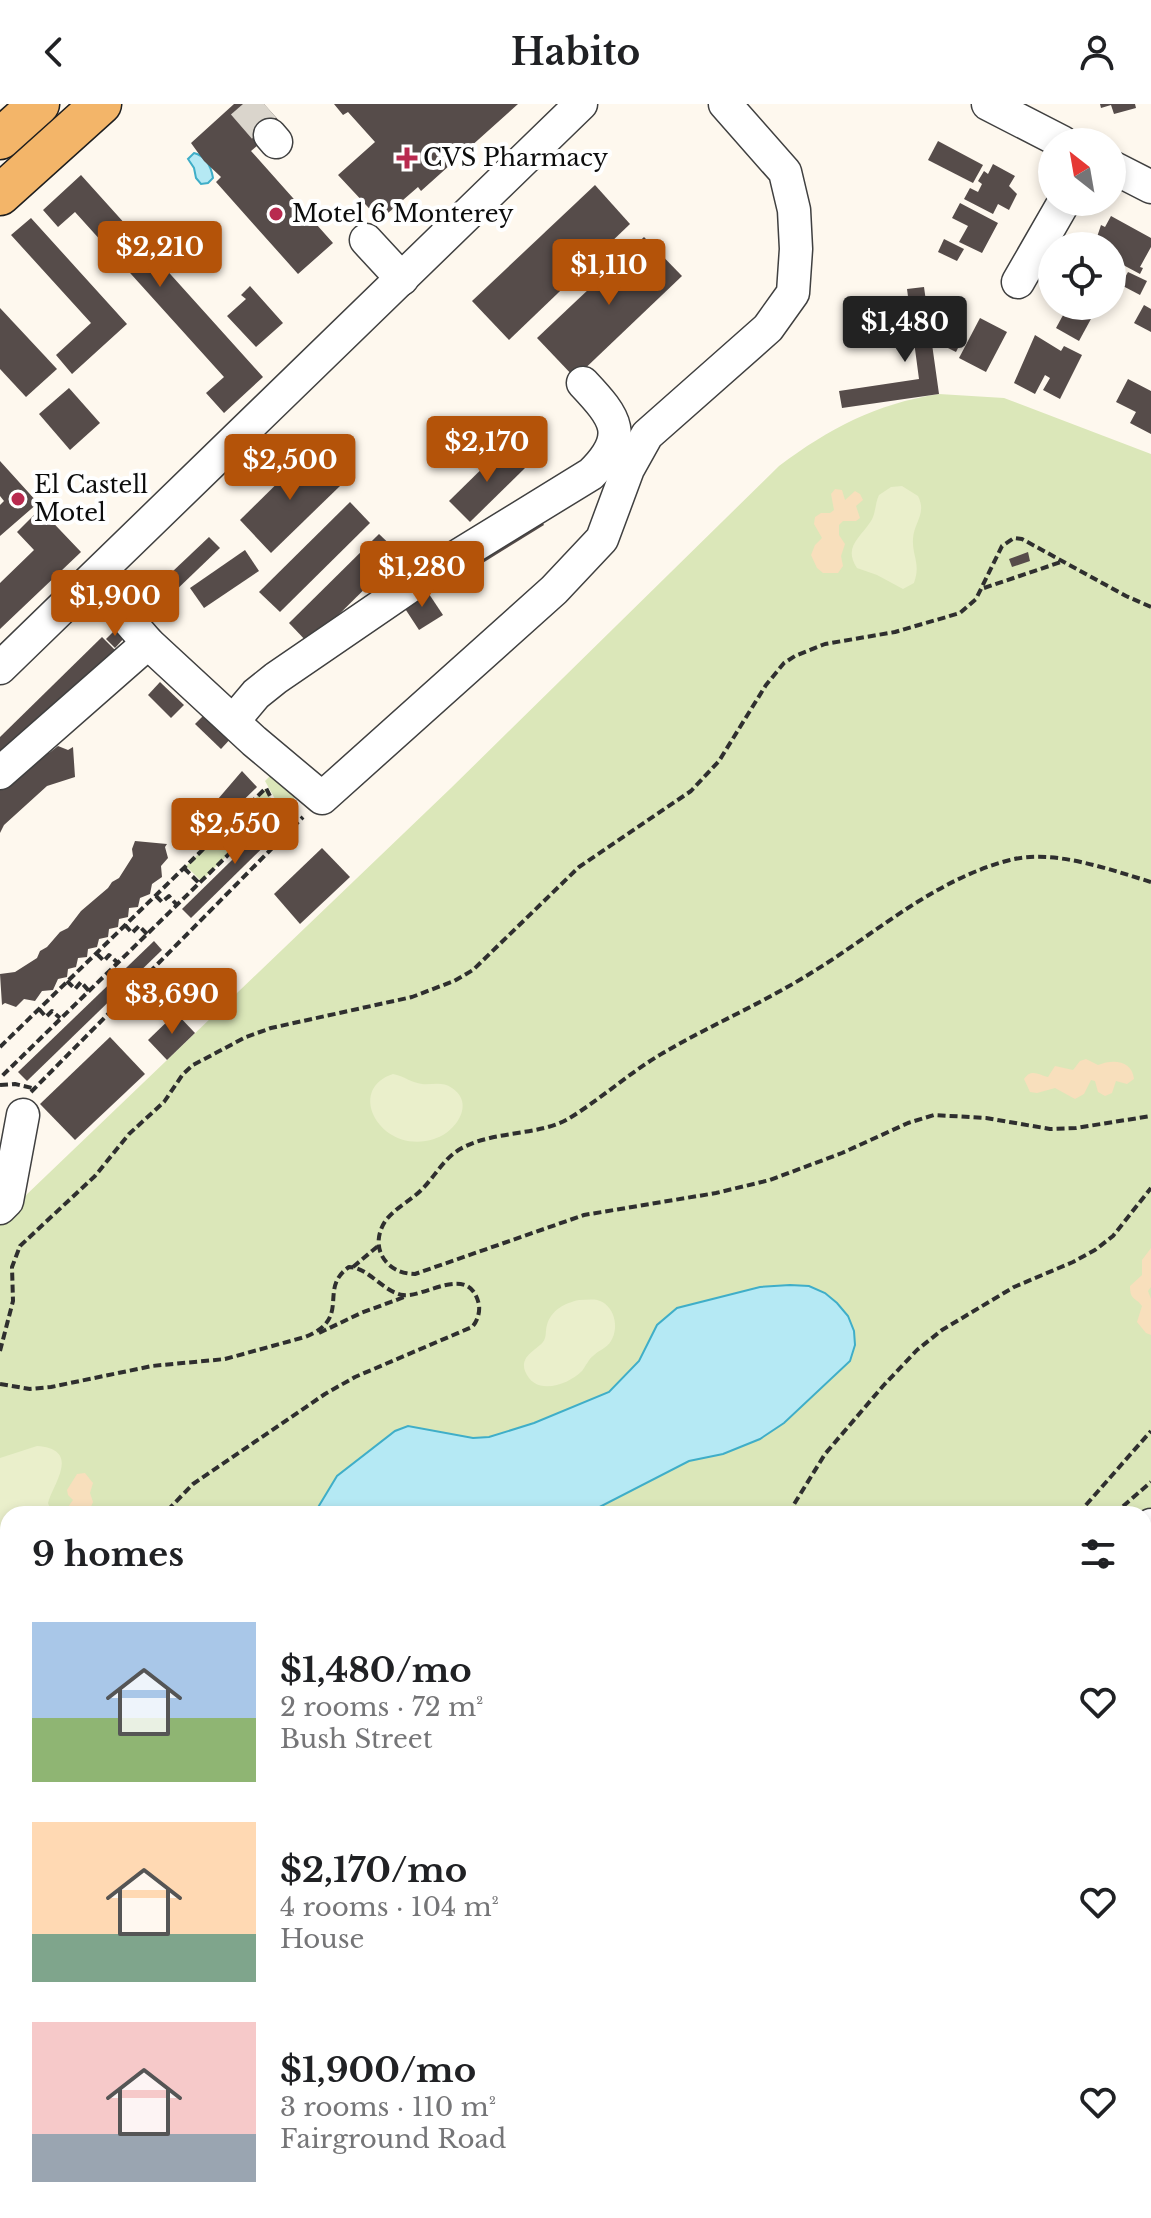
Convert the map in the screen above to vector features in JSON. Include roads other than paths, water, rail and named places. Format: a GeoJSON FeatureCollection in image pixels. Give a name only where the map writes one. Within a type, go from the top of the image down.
{"type":"FeatureCollection","features":[{"type":"Feature","properties":{"kind":"main road"},"geometry":{"type":"LineString","coordinates":[[0,139],[39,104]]}},
{"type":"Feature","properties":{"kind":"main road"},"geometry":{"type":"LineString","coordinates":[[0,195],[101,104]]}},
{"type":"Feature","properties":{"kind":"street"},"geometry":{"type":"LineString","coordinates":[[84,586],[115,605],[148,643],[254,741],[322,798],[554,590],[602,539],[628,469],[647,435],[768,328],[793,293],[796,249],[794,210],[785,172],[725,104]]}},
{"type":"Feature","properties":{"kind":"street"},"geometry":{"type":"LineString","coordinates":[[988,104],[1023,112],[1044,128]]}},
{"type":"Feature","properties":{"kind":"street"},"geometry":{"type":"LineString","coordinates":[[0,668],[402,279],[573,107]]}},
{"type":"Feature","properties":{"kind":"street"},"geometry":{"type":"LineString","coordinates":[[1126,174],[1151,187]]}},
{"type":"Feature","properties":{"kind":"street"},"geometry":{"type":"LineString","coordinates":[[1018,282],[1056,216]]}},
{"type":"Feature","properties":{"kind":"street"},"geometry":{"type":"LineString","coordinates":[[366,240],[402,279]]}},
{"type":"Feature","properties":{"kind":"street"},"geometry":{"type":"LineString","coordinates":[[234,720],[256,694],[276,678],[425,576],[591,474],[612,450],[614,434],[612,419],[605,407],[583,383]]}},
{"type":"Feature","properties":{"kind":"street"},"geometry":{"type":"LineString","coordinates":[[0,773],[148,643]]}},
{"type":"Feature","properties":{"kind":"street"},"geometry":{"type":"LineString","coordinates":[[0,1208],[7,1201],[28,1101]]}},
{"type":"Feature","properties":{"kind":"water"},"geometry":{"type":"Polygon","coordinates":[[[194,153],[202,156],[209,166],[213,178],[208,183],[201,184],[196,178],[188,159],[194,153]]]}},
{"type":"Feature","properties":{"kind":"water"},"geometry":{"type":"Polygon","coordinates":[[[809,1286],[825,1293],[848,1316],[855,1345],[850,1361],[784,1423],[760,1439],[723,1454],[689,1461],[602,1506],[319,1506],[337,1476],[395,1431],[408,1426],[473,1438],[489,1437],[534,1423],[609,1392],[639,1361],[657,1325],[677,1308],[760,1287],[809,1286]]]}},
{"type":"Feature","properties":{"kind":"tunnel"},"geometry":{"type":"LineString","coordinates":[[243,104],[270,135]]}},
{"type":"Feature","properties":{"kind":"place","name":"CVS Pharmacy"},"geometry":{"type":"Point","coordinates":[407,158]}},
{"type":"Feature","properties":{"kind":"place","name":"Motel 6 Monterey"},"geometry":{"type":"Point","coordinates":[276,214]}},
{"type":"Feature","properties":{"kind":"place","name":"El Castell Motel"},"geometry":{"type":"Point","coordinates":[18,499]}}]}
